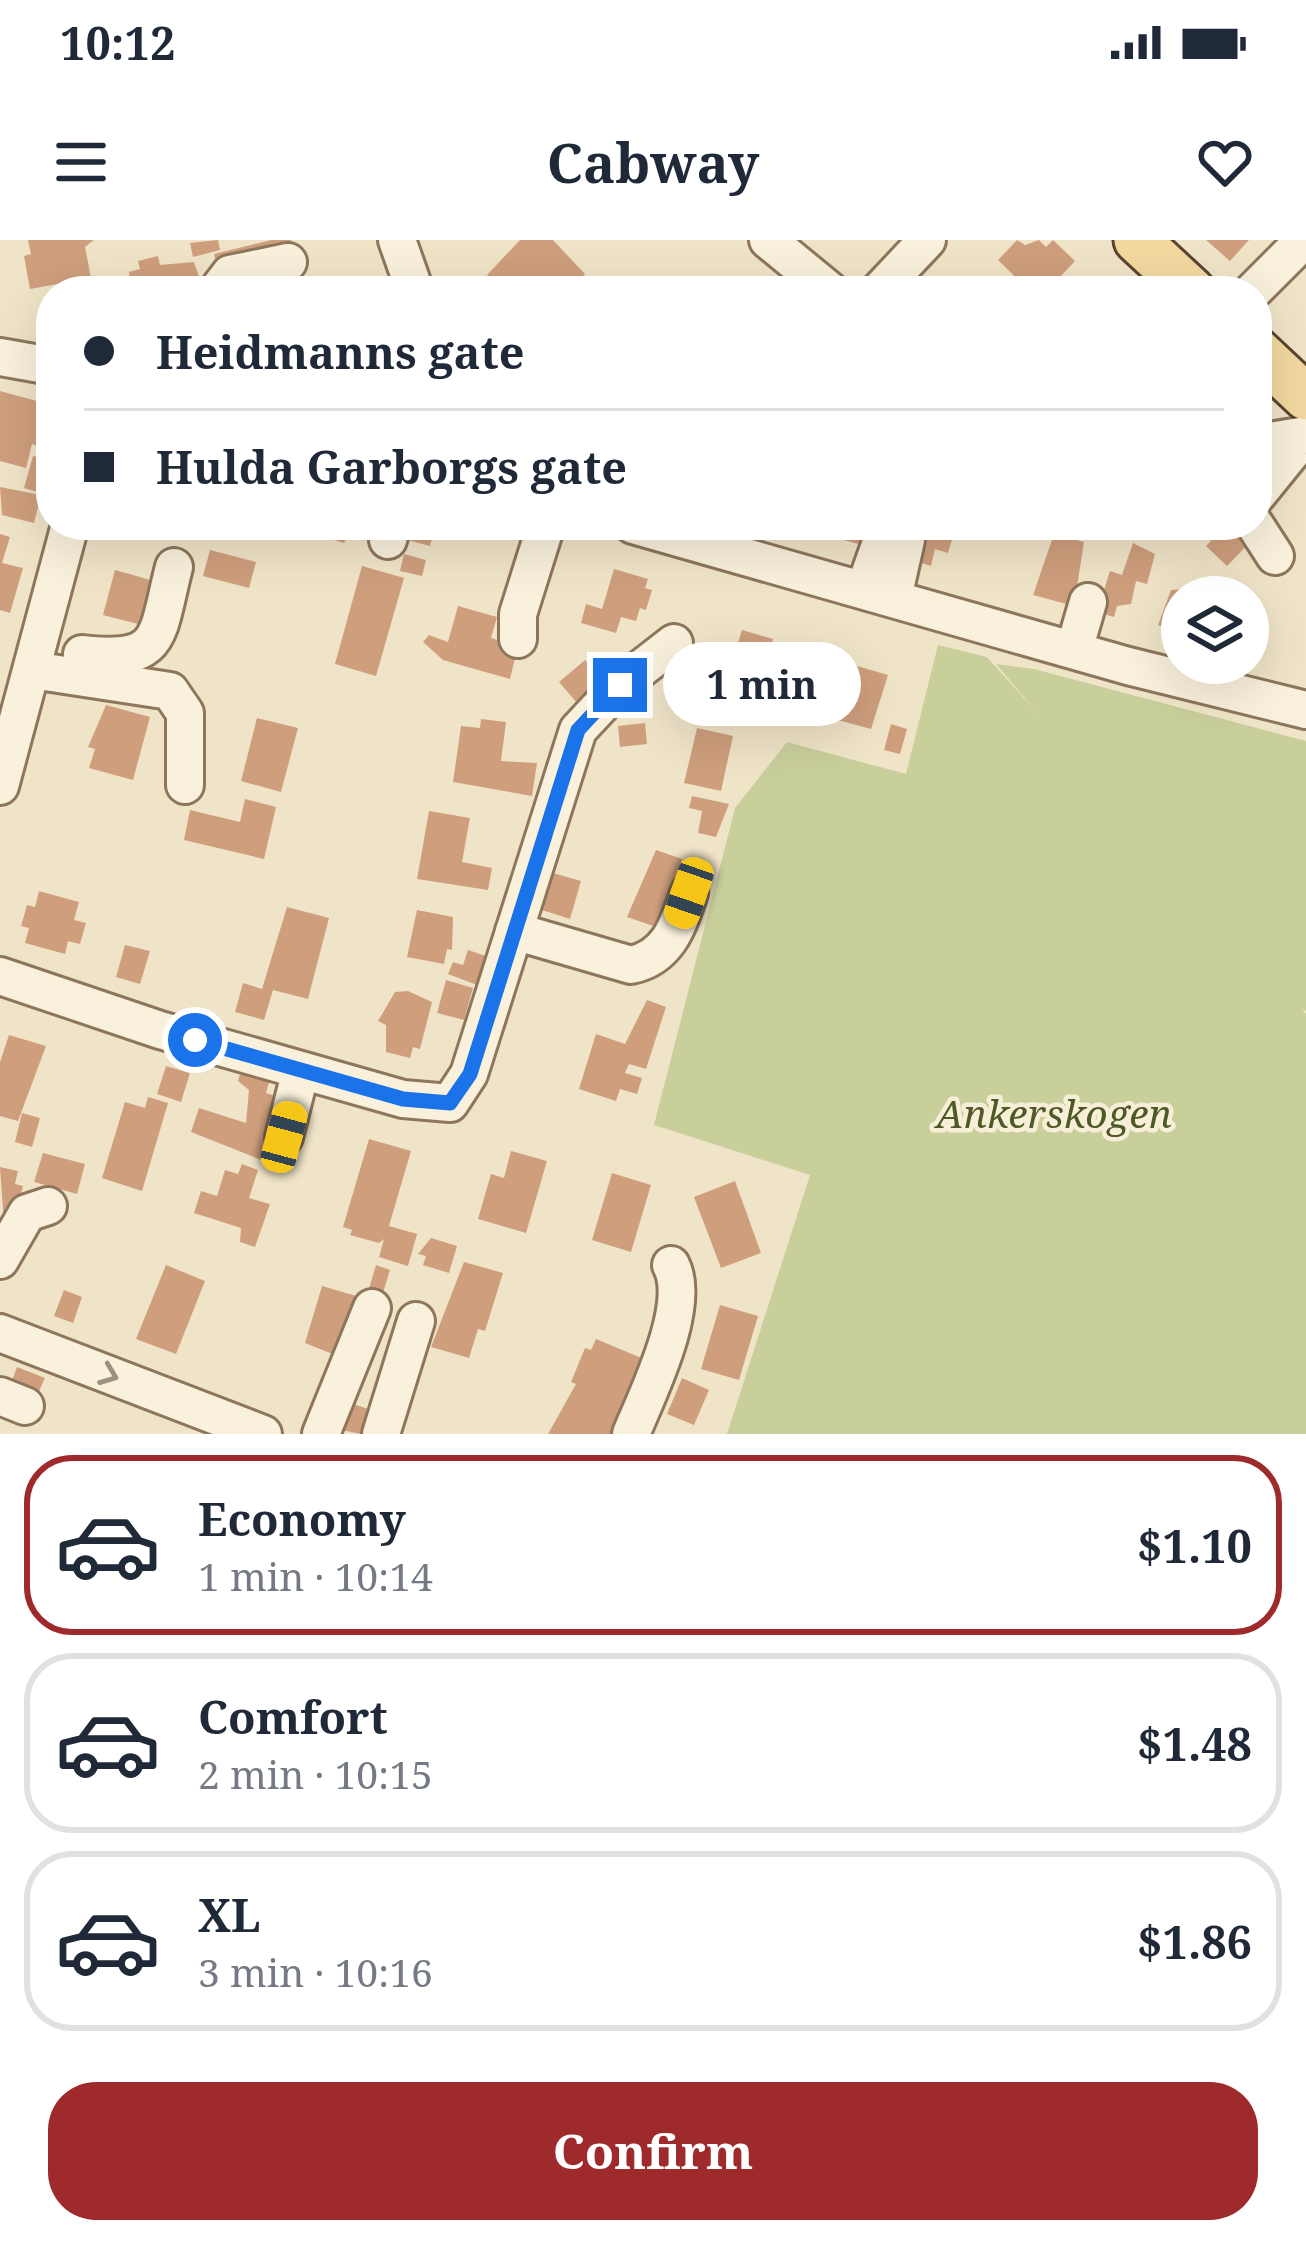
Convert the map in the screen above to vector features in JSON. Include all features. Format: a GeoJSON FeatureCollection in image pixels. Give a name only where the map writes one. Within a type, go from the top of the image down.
{"type":"FeatureCollection","features":[{"type":"Feature","properties":{"kind":"main road"},"geometry":{"type":"LineString","coordinates":[[1272,374],[1305,423]]}},
{"type":"Feature","properties":{"kind":"street"},"geometry":{"type":"LineString","coordinates":[[397,240],[410,276]]}},
{"type":"Feature","properties":{"kind":"street"},"geometry":{"type":"LineString","coordinates":[[769,240],[812,276]]}},
{"type":"Feature","properties":{"kind":"street"},"geometry":{"type":"LineString","coordinates":[[893,276],[927,240]]}},
{"type":"Feature","properties":{"kind":"street"},"geometry":{"type":"LineString","coordinates":[[1268,276],[1304,240]]}},
{"type":"Feature","properties":{"kind":"street"},"geometry":{"type":"LineString","coordinates":[[228,276],[288,262]]}},
{"type":"Feature","properties":{"kind":"street"},"geometry":{"type":"LineString","coordinates":[[0,357],[36,363]]}},
{"type":"Feature","properties":{"kind":"street"},"geometry":{"type":"LineString","coordinates":[[1272,437],[1305,423]]}},
{"type":"Feature","properties":{"kind":"street"},"geometry":{"type":"LineString","coordinates":[[1272,472],[1305,423]]}},
{"type":"Feature","properties":{"kind":"street"},"geometry":{"type":"LineString","coordinates":[[0,787],[66,540]]}},
{"type":"Feature","properties":{"kind":"street"},"geometry":{"type":"LineString","coordinates":[[518,639],[518,614],[541,540]]}},
{"type":"Feature","properties":{"kind":"street"},"geometry":{"type":"LineString","coordinates":[[879,594],[894,540]]}},
{"type":"Feature","properties":{"kind":"street"},"geometry":{"type":"LineString","coordinates":[[1265,540],[1275,556]]}},
{"type":"Feature","properties":{"kind":"street"},"geometry":{"type":"LineString","coordinates":[[750,541],[879,594],[1306,710]]}},
{"type":"Feature","properties":{"kind":"street"},"geometry":{"type":"LineString","coordinates":[[34,660],[140,655],[161,620],[175,567]]}},
{"type":"Feature","properties":{"kind":"street"},"geometry":{"type":"LineString","coordinates":[[1074,650],[1088,602]]}},
{"type":"Feature","properties":{"kind":"street"},"geometry":{"type":"LineString","coordinates":[[0,976],[302,1070],[434,1105],[450,1103],[470,1074],[578,730],[620,685],[674,643]]}},
{"type":"Feature","properties":{"kind":"street"},"geometry":{"type":"LineString","coordinates":[[34,660],[170,691],[184,713],[185,784]]}},
{"type":"Feature","properties":{"kind":"street"},"geometry":{"type":"LineString","coordinates":[[514,931],[631,965],[669,943],[689,893]]}},
{"type":"Feature","properties":{"kind":"street"},"geometry":{"type":"LineString","coordinates":[[284,1137],[302,1070]]}},
{"type":"Feature","properties":{"kind":"street"},"geometry":{"type":"LineString","coordinates":[[0,1260],[28,1214],[48,1206]]}},
{"type":"Feature","properties":{"kind":"street"},"geometry":{"type":"LineString","coordinates":[[631,1434],[656,1373],[680,1292],[671,1265]]}},
{"type":"Feature","properties":{"kind":"street"},"geometry":{"type":"LineString","coordinates":[[321,1434],[371,1308]]}},
{"type":"Feature","properties":{"kind":"street"},"geometry":{"type":"LineString","coordinates":[[381,1434],[416,1321]]}},
{"type":"Feature","properties":{"kind":"street"},"geometry":{"type":"LineString","coordinates":[[0,1333],[263,1434]]}},
{"type":"Feature","properties":{"kind":"green space","name":"Ankerskogen"},"geometry":{"type":"Polygon","coordinates":[[[938,645],[987,657],[1040,716],[996,664],[1034,669],[1306,741],[1306,1011],[1302,1009],[1306,1014],[1306,1434],[727,1434],[810,1175],[654,1125],[735,808],[787,742],[906,774],[938,645]]]}},
{"type":"Feature","properties":{"kind":"building"},"geometry":{"type":"Polygon","coordinates":[[[28,240],[94,240],[85,247],[91,276],[36,276],[36,288],[30,289],[24,256],[31,254],[28,240]]]}},
{"type":"Feature","properties":{"kind":"building"},"geometry":{"type":"Polygon","coordinates":[[[218,240],[220,250],[193,257],[190,243],[218,240]]]}},
{"type":"Feature","properties":{"kind":"building"},"geometry":{"type":"Polygon","coordinates":[[[291,240],[300,276],[219,276],[214,254],[291,240]]]}},
{"type":"Feature","properties":{"kind":"building"},"geometry":{"type":"Polygon","coordinates":[[[520,240],[553,240],[585,274],[583,276],[487,275],[520,240]]]}},
{"type":"Feature","properties":{"kind":"building"},"geometry":{"type":"Polygon","coordinates":[[[1017,240],[1025,245],[1039,240],[1046,247],[1053,240],[1075,261],[1061,276],[1015,276],[998,260],[1017,240]]]}},
{"type":"Feature","properties":{"kind":"building"},"geometry":{"type":"Polygon","coordinates":[[[1206,240],[1249,240],[1230,261],[1206,240]]]}},
{"type":"Feature","properties":{"kind":"building"},"geometry":{"type":"Polygon","coordinates":[[[158,256],[160,265],[194,262],[199,276],[130,276],[129,272],[140,269],[138,261],[158,256]]]}},
{"type":"Feature","properties":{"kind":"building"},"geometry":{"type":"Polygon","coordinates":[[[0,391],[36,401],[36,445],[32,444],[26,468],[0,461],[0,391]]]}},
{"type":"Feature","properties":{"kind":"building"},"geometry":{"type":"Polygon","coordinates":[[[33,456],[36,457],[36,492],[24,488],[33,456]]]}},
{"type":"Feature","properties":{"kind":"building"},"geometry":{"type":"Polygon","coordinates":[[[0,487],[36,494],[34,523],[2,515],[0,487]]]}},
{"type":"Feature","properties":{"kind":"building"},"geometry":{"type":"Polygon","coordinates":[[[0,534],[10,537],[2,563],[23,568],[10,613],[0,610],[0,534]]]}},
{"type":"Feature","properties":{"kind":"building"},"geometry":{"type":"Polygon","coordinates":[[[844,540],[875,540],[873,548],[844,540]]]}},
{"type":"Feature","properties":{"kind":"building"},"geometry":{"type":"Polygon","coordinates":[[[915,540],[952,540],[948,553],[935,549],[931,566],[909,559],[915,540]]]}},
{"type":"Feature","properties":{"kind":"building"},"geometry":{"type":"Polygon","coordinates":[[[1052,540],[1084,542],[1074,606],[1033,595],[1052,540]]]}},
{"type":"Feature","properties":{"kind":"building"},"geometry":{"type":"Polygon","coordinates":[[[1212,540],[1252,540],[1227,566],[1206,546],[1212,540]]]}},
{"type":"Feature","properties":{"kind":"building"},"geometry":{"type":"Polygon","coordinates":[[[1133,543],[1155,554],[1147,584],[1136,581],[1131,604],[1117,606],[1114,617],[1097,612],[1110,571],[1122,575],[1133,543]]]}},
{"type":"Feature","properties":{"kind":"building"},"geometry":{"type":"Polygon","coordinates":[[[210,550],[256,562],[249,588],[203,576],[210,550]]]}},
{"type":"Feature","properties":{"kind":"building"},"geometry":{"type":"Polygon","coordinates":[[[404,554],[426,560],[422,576],[400,571],[404,554]]]}},
{"type":"Feature","properties":{"kind":"building"},"geometry":{"type":"Polygon","coordinates":[[[362,566],[404,578],[376,676],[335,664],[362,566]]]}},
{"type":"Feature","properties":{"kind":"building"},"geometry":{"type":"Polygon","coordinates":[[[614,569],[648,579],[645,588],[652,590],[646,610],[640,608],[636,621],[621,617],[616,633],[581,623],[586,604],[602,609],[614,569]]]}},
{"type":"Feature","properties":{"kind":"building"},"geometry":{"type":"Polygon","coordinates":[[[115,570],[154,581],[142,625],[103,615],[115,570]]]}},
{"type":"Feature","properties":{"kind":"building"},"geometry":{"type":"Polygon","coordinates":[[[458,606],[497,617],[491,638],[518,646],[510,679],[443,660],[423,642],[429,635],[448,642],[458,606]]]}},
{"type":"Feature","properties":{"kind":"building"},"geometry":{"type":"Polygon","coordinates":[[[742,630],[773,639],[759,693],[715,684],[725,643],[737,646],[742,630]]]}},
{"type":"Feature","properties":{"kind":"building"},"geometry":{"type":"Polygon","coordinates":[[[585,660],[602,680],[577,703],[559,682],[585,660]]]}},
{"type":"Feature","properties":{"kind":"building"},"geometry":{"type":"Polygon","coordinates":[[[850,664],[888,675],[871,729],[834,719],[850,664]]]}},
{"type":"Feature","properties":{"kind":"building"},"geometry":{"type":"Polygon","coordinates":[[[106,705],[150,717],[133,780],[89,768],[95,749],[88,747],[106,705]]]}},
{"type":"Feature","properties":{"kind":"building"},"geometry":{"type":"Polygon","coordinates":[[[257,718],[298,728],[281,792],[241,781],[257,718]]]}},
{"type":"Feature","properties":{"kind":"building"},"geometry":{"type":"Polygon","coordinates":[[[481,719],[506,722],[501,761],[537,763],[532,796],[453,782],[461,726],[480,728],[481,719]]]}},
{"type":"Feature","properties":{"kind":"building"},"geometry":{"type":"Polygon","coordinates":[[[645,723],[647,744],[620,747],[618,726],[645,723]]]}},
{"type":"Feature","properties":{"kind":"building"},"geometry":{"type":"Polygon","coordinates":[[[891,724],[907,729],[900,754],[884,750],[891,724]]]}},
{"type":"Feature","properties":{"kind":"building"},"geometry":{"type":"Polygon","coordinates":[[[697,728],[733,736],[721,791],[684,783],[697,728]]]}},
{"type":"Feature","properties":{"kind":"building"},"geometry":{"type":"Polygon","coordinates":[[[692,796],[729,804],[716,837],[698,833],[702,811],[689,808],[692,796]]]}},
{"type":"Feature","properties":{"kind":"building"},"geometry":{"type":"Polygon","coordinates":[[[245,799],[276,807],[264,859],[184,840],[190,810],[240,822],[245,799]]]}},
{"type":"Feature","properties":{"kind":"building"},"geometry":{"type":"Polygon","coordinates":[[[429,811],[470,818],[462,862],[492,868],[488,890],[417,879],[429,811]]]}},
{"type":"Feature","properties":{"kind":"building"},"geometry":{"type":"Polygon","coordinates":[[[656,850],[682,859],[677,874],[687,877],[668,931],[627,917],[656,850]]]}},
{"type":"Feature","properties":{"kind":"building"},"geometry":{"type":"Polygon","coordinates":[[[553,873],[581,881],[570,919],[542,910],[553,873]]]}},
{"type":"Feature","properties":{"kind":"building"},"geometry":{"type":"Polygon","coordinates":[[[39,891],[79,902],[74,920],[86,923],[80,944],[68,941],[65,954],[25,943],[29,928],[21,926],[27,905],[35,907],[39,891]]]}},
{"type":"Feature","properties":{"kind":"building"},"geometry":{"type":"Polygon","coordinates":[[[287,907],[329,918],[308,999],[273,990],[264,1020],[235,1012],[243,983],[262,989],[287,907]]]}},
{"type":"Feature","properties":{"kind":"building"},"geometry":{"type":"Polygon","coordinates":[[[417,910],[453,917],[452,950],[447,949],[444,964],[407,957],[417,910]]]}},
{"type":"Feature","properties":{"kind":"building"},"geometry":{"type":"Polygon","coordinates":[[[125,945],[150,951],[140,984],[116,977],[125,945]]]}},
{"type":"Feature","properties":{"kind":"building"},"geometry":{"type":"Polygon","coordinates":[[[468,950],[486,956],[477,985],[448,974],[453,962],[463,965],[468,950]]]}},
{"type":"Feature","properties":{"kind":"building"},"geometry":{"type":"Polygon","coordinates":[[[446,980],[473,988],[464,1020],[437,1013],[446,980]]]}},
{"type":"Feature","properties":{"kind":"building"},"geometry":{"type":"Polygon","coordinates":[[[408,991],[432,1002],[420,1049],[413,1047],[410,1058],[386,1052],[386,1025],[378,1021],[395,992],[408,991]]]}},
{"type":"Feature","properties":{"kind":"building"},"geometry":{"type":"Polygon","coordinates":[[[647,1000],[666,1007],[646,1069],[629,1064],[625,1073],[642,1078],[637,1094],[620,1089],[616,1101],[579,1089],[596,1034],[625,1044],[647,1000]]]}},
{"type":"Feature","properties":{"kind":"building"},"geometry":{"type":"Polygon","coordinates":[[[9,1035],[46,1046],[18,1121],[0,1116],[0,1062],[9,1035]]]}},
{"type":"Feature","properties":{"kind":"building"},"geometry":{"type":"Polygon","coordinates":[[[166,1066],[190,1073],[181,1102],[157,1094],[166,1066]]]}},
{"type":"Feature","properties":{"kind":"building"},"geometry":{"type":"Polygon","coordinates":[[[242,1067],[271,1075],[266,1093],[284,1099],[269,1163],[191,1132],[199,1108],[246,1123],[249,1090],[238,1081],[242,1067]]]}},
{"type":"Feature","properties":{"kind":"building"},"geometry":{"type":"Polygon","coordinates":[[[148,1097],[168,1103],[142,1191],[102,1178],[125,1102],[145,1108],[148,1097]]]}},
{"type":"Feature","properties":{"kind":"building"},"geometry":{"type":"Polygon","coordinates":[[[22,1113],[40,1118],[32,1147],[15,1142],[22,1113]]]}},
{"type":"Feature","properties":{"kind":"building"},"geometry":{"type":"Polygon","coordinates":[[[369,1139],[411,1151],[389,1226],[417,1234],[408,1266],[379,1257],[384,1239],[379,1243],[350,1235],[352,1230],[343,1227],[369,1139]]]}},
{"type":"Feature","properties":{"kind":"building"},"geometry":{"type":"Polygon","coordinates":[[[511,1151],[547,1161],[526,1233],[478,1219],[491,1174],[504,1178],[511,1151]]]}},
{"type":"Feature","properties":{"kind":"building"},"geometry":{"type":"Polygon","coordinates":[[[43,1153],[85,1164],[77,1194],[34,1182],[43,1153]]]}},
{"type":"Feature","properties":{"kind":"building"},"geometry":{"type":"Polygon","coordinates":[[[242,1164],[258,1170],[249,1198],[270,1204],[255,1247],[240,1242],[241,1228],[194,1213],[201,1191],[217,1196],[225,1170],[238,1174],[242,1164]]]}},
{"type":"Feature","properties":{"kind":"building"},"geometry":{"type":"Polygon","coordinates":[[[0,1167],[18,1171],[15,1184],[23,1186],[18,1205],[10,1203],[4,1224],[0,1167]]]}},
{"type":"Feature","properties":{"kind":"building"},"geometry":{"type":"Polygon","coordinates":[[[612,1173],[651,1185],[631,1252],[592,1240],[612,1173]]]}},
{"type":"Feature","properties":{"kind":"building"},"geometry":{"type":"Polygon","coordinates":[[[735,1181],[761,1253],[721,1268],[694,1197],[735,1181]]]}},
{"type":"Feature","properties":{"kind":"building"},"geometry":{"type":"Polygon","coordinates":[[[431,1238],[457,1246],[449,1273],[423,1265],[426,1256],[418,1254],[431,1238]]]}},
{"type":"Feature","properties":{"kind":"building"},"geometry":{"type":"Polygon","coordinates":[[[464,1262],[503,1273],[485,1331],[478,1329],[469,1358],[431,1347],[464,1262]]]}},
{"type":"Feature","properties":{"kind":"building"},"geometry":{"type":"Polygon","coordinates":[[[166,1265],[205,1281],[176,1354],[136,1339],[166,1265]]]}},
{"type":"Feature","properties":{"kind":"building"},"geometry":{"type":"Polygon","coordinates":[[[376,1265],[390,1270],[382,1296],[368,1292],[376,1265]]]}},
{"type":"Feature","properties":{"kind":"building"},"geometry":{"type":"Polygon","coordinates":[[[322,1286],[360,1297],[340,1357],[305,1343],[322,1286]]]}},
{"type":"Feature","properties":{"kind":"building"},"geometry":{"type":"Polygon","coordinates":[[[64,1290],[82,1297],[73,1323],[54,1316],[64,1290]]]}},
{"type":"Feature","properties":{"kind":"building"},"geometry":{"type":"Polygon","coordinates":[[[720,1305],[758,1316],[739,1380],[701,1369],[720,1305]]]}},
{"type":"Feature","properties":{"kind":"building"},"geometry":{"type":"Polygon","coordinates":[[[596,1339],[651,1362],[620,1434],[548,1434],[576,1384],[571,1382],[585,1348],[591,1350],[596,1339]]]}},
{"type":"Feature","properties":{"kind":"building"},"geometry":{"type":"Polygon","coordinates":[[[17,1367],[45,1378],[35,1400],[9,1389],[17,1367]]]}},
{"type":"Feature","properties":{"kind":"building"},"geometry":{"type":"Polygon","coordinates":[[[682,1378],[709,1390],[694,1425],[667,1414],[682,1378]]]}},
{"type":"Feature","properties":{"kind":"building"},"geometry":{"type":"Polygon","coordinates":[[[342,1400],[368,1409],[360,1434],[333,1428],[342,1400]]]}},
{"type":"Feature","properties":{"kind":"route"},"geometry":{"type":"LineString","coordinates":[[195,1040],[403,1099],[450,1103],[470,1074],[578,730],[620,685]]}}]}
